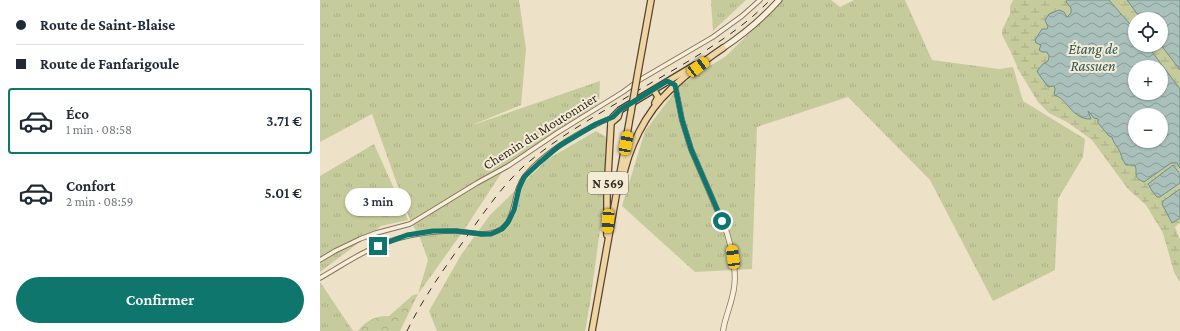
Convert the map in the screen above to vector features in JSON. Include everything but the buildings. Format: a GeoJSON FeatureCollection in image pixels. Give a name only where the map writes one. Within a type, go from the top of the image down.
{"type":"FeatureCollection","features":[{"type":"Feature","properties":{"kind":"main road","name":"N 569"},"geometry":{"type":"LineString","coordinates":[[592,331],[651,0]]}},
{"type":"Feature","properties":{"kind":"main road"},"geometry":{"type":"LineString","coordinates":[[642,128],[668,91],[689,73],[757,23],[779,0]]}},
{"type":"Feature","properties":{"kind":"main road"},"geometry":{"type":"LineString","coordinates":[[611,124],[613,117],[620,110],[723,48]]}},
{"type":"Feature","properties":{"kind":"main road"},"geometry":{"type":"LineString","coordinates":[[667,81],[675,85]]}},
{"type":"Feature","properties":{"kind":"main road"},"geometry":{"type":"LineString","coordinates":[[667,81],[668,91]]}},
{"type":"Feature","properties":{"kind":"main road"},"geometry":{"type":"LineString","coordinates":[[654,90],[664,89],[668,91]]}},
{"type":"Feature","properties":{"kind":"main road"},"geometry":{"type":"LineString","coordinates":[[615,207],[620,197],[628,161],[645,119],[658,100],[658,94],[654,90]]}},
{"type":"Feature","properties":{"kind":"main road"},"geometry":{"type":"LineString","coordinates":[[611,124],[618,117],[620,110]]}},
{"type":"Feature","properties":{"kind":"main road","name":"N 569"},"geometry":{"type":"LineString","coordinates":[[608,243],[607,193],[611,124]]}},
{"type":"Feature","properties":{"kind":"street","name":"Chemin du Moutonnier"},"geometry":{"type":"LineString","coordinates":[[320,260],[360,239],[410,224],[508,166],[556,132],[713,37],[742,16],[760,0]]}},
{"type":"Feature","properties":{"kind":"street"},"geometry":{"type":"LineString","coordinates":[[675,85],[682,120],[691,149],[727,233],[731,246],[734,267],[734,288],[723,331]]}},
{"type":"Feature","properties":{"kind":"street"},"geometry":{"type":"LineString","coordinates":[[668,91],[678,98]]}},
{"type":"Feature","properties":{"kind":"street"},"geometry":{"type":"LineString","coordinates":[[320,278],[369,249],[407,235],[433,231],[491,234],[502,229],[508,222],[514,210],[519,188],[524,177],[559,146],[601,122],[613,117]]}},
{"type":"Feature","properties":{"kind":"street"},"geometry":{"type":"LineString","coordinates":[[601,122],[611,124]]}},
{"type":"Feature","properties":{"kind":"green space"},"geometry":{"type":"Polygon","coordinates":[[[320,0],[519,0],[526,49],[521,105],[470,126],[600,81],[599,103],[506,166],[466,227],[418,294],[428,260],[420,238],[410,220],[372,114],[320,142],[320,0]]]}},
{"type":"Feature","properties":{"kind":"green space"},"geometry":{"type":"Polygon","coordinates":[[[711,0],[746,0],[713,31],[711,0]]]}},
{"type":"Feature","properties":{"kind":"green space"},"geometry":{"type":"Polygon","coordinates":[[[783,0],[831,0],[840,7],[854,0],[905,0],[932,60],[999,69],[1013,67],[1023,101],[1085,139],[1083,157],[1058,199],[1055,270],[993,301],[930,180],[848,97],[757,127],[752,269],[695,272],[622,206],[645,131],[680,85],[726,56],[783,0]]]}},
{"type":"Feature","properties":{"kind":"green space"},"geometry":{"type":"Polygon","coordinates":[[[1013,0],[1067,0],[1066,2],[1072,8],[1072,13],[1067,17],[1046,24],[1049,27],[1036,43],[1041,45],[1040,50],[1047,52],[1048,55],[1046,63],[1038,73],[1046,83],[1052,86],[1054,85],[1057,95],[1078,116],[1090,117],[1087,111],[1098,119],[1101,127],[1112,137],[1126,165],[1135,164],[1136,171],[1171,163],[1177,163],[1180,168],[1180,174],[1173,165],[1148,186],[1157,197],[1160,197],[1180,183],[1180,189],[1163,201],[1162,204],[1171,222],[1173,223],[1180,218],[1180,223],[1175,227],[1180,240],[1180,282],[1174,272],[1163,233],[1146,205],[1128,189],[1092,140],[1067,122],[1049,113],[1038,102],[1018,69],[1002,35],[1002,30],[1010,14],[1010,6],[1013,0]]]}},
{"type":"Feature","properties":{"kind":"green space"},"geometry":{"type":"Polygon","coordinates":[[[1109,0],[1127,0],[1136,12],[1128,12],[1128,22],[1109,0]]]}},
{"type":"Feature","properties":{"kind":"green space"},"geometry":{"type":"Polygon","coordinates":[[[1152,52],[1166,52],[1180,70],[1180,89],[1168,73],[1168,60],[1158,60],[1152,52]]]}},
{"type":"Feature","properties":{"kind":"green space"},"geometry":{"type":"Polygon","coordinates":[[[596,131],[606,137],[604,201],[585,331],[437,331],[429,311],[461,255],[490,215],[548,159],[596,131]]]}},
{"type":"Feature","properties":{"kind":"green space"},"geometry":{"type":"Polygon","coordinates":[[[374,144],[408,220],[381,226],[320,272],[320,176],[374,144]]]}},
{"type":"Feature","properties":{"kind":"green space"},"geometry":{"type":"Polygon","coordinates":[[[320,282],[353,331],[320,331],[320,282]]]}},
{"type":"Feature","properties":{"kind":"green space"},"geometry":{"type":"Polygon","coordinates":[[[418,294],[400,331],[358,331],[364,324],[372,319],[389,316],[413,295],[418,294]]]}},
{"type":"Feature","properties":{"kind":"water","name":"Étang de Rassuen"},"geometry":{"type":"Polygon","coordinates":[[[1067,0],[1109,0],[1128,22],[1128,52],[1152,52],[1158,60],[1128,60],[1128,100],[1168,100],[1168,73],[1180,89],[1180,168],[1177,163],[1171,163],[1144,182],[1140,180],[1136,175],[1135,165],[1126,165],[1112,137],[1109,136],[1098,123],[1098,119],[1094,118],[1088,111],[1091,119],[1084,118],[1074,113],[1063,100],[1054,95],[1054,86],[1048,87],[1038,73],[1037,71],[1048,61],[1049,56],[1047,52],[1042,52],[1039,50],[1041,45],[1036,43],[1035,40],[1042,29],[1047,29],[1048,27],[1045,20],[1049,14],[1059,10],[1064,12],[1067,17],[1071,13],[1071,8],[1066,2],[1067,0]]]}},
{"type":"Feature","properties":{"kind":"water","name":"Étang de Rassuen"},"geometry":{"type":"Polygon","coordinates":[[[1127,0],[1180,0],[1180,70],[1166,52],[1168,52],[1168,12],[1136,12],[1127,0]]]}},
{"type":"Feature","properties":{"kind":"water"},"geometry":{"type":"Polygon","coordinates":[[[1173,165],[1180,174],[1180,183],[1160,197],[1157,197],[1148,184],[1173,165]]]}},
{"type":"Feature","properties":{"kind":"water"},"geometry":{"type":"Polygon","coordinates":[[[1180,189],[1180,218],[1172,223],[1162,204],[1163,201],[1180,189]]]}},
{"type":"Feature","properties":{"kind":"railway"},"geometry":{"type":"LineString","coordinates":[[407,331],[427,295],[465,239],[500,192],[524,166],[574,129],[702,53],[739,28],[770,0]]}},
{"type":"Feature","properties":{"kind":"route"},"geometry":{"type":"LineString","coordinates":[[378,246],[407,235],[433,231],[491,234],[502,229],[508,222],[514,210],[519,188],[524,177],[539,163],[559,146],[596,124],[613,117],[620,110],[667,81],[675,85],[682,120],[691,149],[722,221]]}}]}
